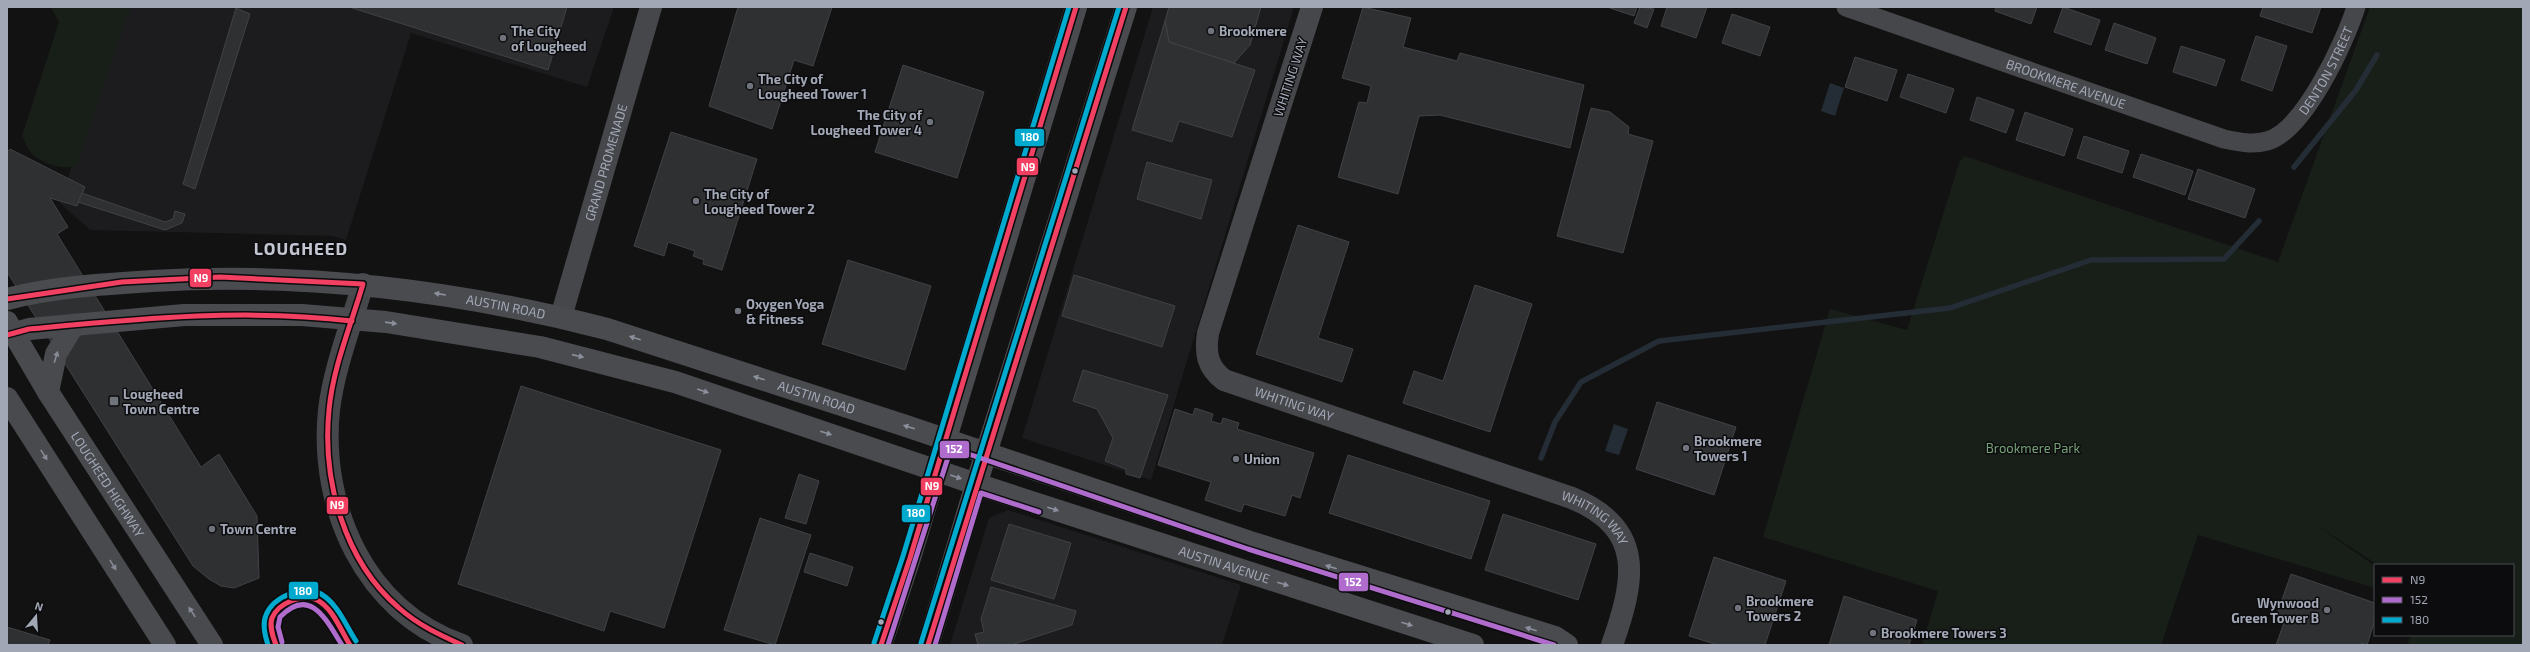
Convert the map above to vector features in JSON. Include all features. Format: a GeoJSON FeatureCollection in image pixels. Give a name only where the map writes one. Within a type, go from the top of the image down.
{"type":"FeatureCollection","features":[{"type":"Feature","properties":{"kind":"main road"},"geometry":{"type":"LineString","coordinates":[[881,645],[946,439],[1076,7]]}},
{"type":"Feature","properties":{"kind":"main road"},"geometry":{"type":"LineString","coordinates":[[928,645],[976,484],[1126,7]]}},
{"type":"Feature","properties":{"kind":"main road","name":"AUSTIN ROAD"},"geometry":{"type":"LineString","coordinates":[[7,299],[122,282],[220,277],[363,284],[492,303],[561,317],[679,352],[986,453]]}},
{"type":"Feature","properties":{"kind":"main road"},"geometry":{"type":"LineString","coordinates":[[9,330],[73,326],[184,315],[302,315],[352,321],[386,322],[540,347],[607,362],[675,382],[976,484]]}},
{"type":"Feature","properties":{"kind":"main road"},"geometry":{"type":"LineString","coordinates":[[423,328],[445,322],[540,339],[547,337],[554,332],[561,317]]}},
{"type":"Feature","properties":{"kind":"main road"},"geometry":{"type":"LineString","coordinates":[[48,392],[56,354],[73,326]]}},
{"type":"Feature","properties":{"kind":"main road","name":"LOUGHEED HIGHWAY"},"geometry":{"type":"LineString","coordinates":[[9,330],[212,645]]}},
{"type":"Feature","properties":{"kind":"main road"},"geometry":{"type":"LineString","coordinates":[[7,398],[164,645]]}},
{"type":"Feature","properties":{"kind":"main road"},"geometry":{"type":"LineString","coordinates":[[986,453],[1250,542],[1554,636],[1566,645]]}},
{"type":"Feature","properties":{"kind":"main road","name":"AUSTIN AVENUE"},"geometry":{"type":"LineString","coordinates":[[976,484],[1473,645]]}},
{"type":"Feature","properties":{"kind":"main road"},"geometry":{"type":"LineString","coordinates":[[1241,571],[1250,542]]}},
{"type":"Feature","properties":{"kind":"street","name":"GRAND PROMENADE"},"geometry":{"type":"LineString","coordinates":[[561,317],[651,7]]}},
{"type":"Feature","properties":{"kind":"street","name":"WHITING WAY"},"geometry":{"type":"LineString","coordinates":[[1312,7],[1208,333],[1206,352],[1210,365],[1218,375],[1237,384],[1588,504],[1610,521],[1618,532],[1624,544],[1630,566],[1629,588],[1612,645]]}},
{"type":"Feature","properties":{"kind":"street","name":"BROOKMERE AVENUE"},"geometry":{"type":"LineString","coordinates":[[1846,7],[2224,139],[2251,144],[2268,141],[2287,130]]}},
{"type":"Feature","properties":{"kind":"street","name":"DENTON STREET"},"geometry":{"type":"LineString","coordinates":[[2287,130],[2320,86],[2356,7]]}},
{"type":"Feature","properties":{"kind":"street"},"geometry":{"type":"LineString","coordinates":[[363,284],[330,409],[328,435],[329,467],[339,518],[360,562],[375,583],[406,614],[442,638],[462,645]]}},
{"type":"Feature","properties":{"kind":"shaded area"},"geometry":{"type":"Polygon","coordinates":[[[122,7],[614,7],[587,87],[411,33],[346,240],[333,236],[90,230],[60,203],[122,7]]]}},
{"type":"Feature","properties":{"kind":"shaded area"},"geometry":{"type":"Polygon","coordinates":[[[1153,7],[1294,7],[1151,480],[1022,438],[1153,7]]]}},
{"type":"Feature","properties":{"kind":"shaded area"},"geometry":{"type":"Polygon","coordinates":[[[1830,83],[1844,88],[1835,116],[1821,111],[1830,83]]]}},
{"type":"Feature","properties":{"kind":"shaded area"},"geometry":{"type":"Polygon","coordinates":[[[1614,424],[1628,429],[1619,455],[1605,451],[1614,424]]]}},
{"type":"Feature","properties":{"kind":"shaded area"},"geometry":{"type":"Polygon","coordinates":[[[1008,510],[1241,585],[1222,645],[950,645],[989,518],[1008,510]]]}},
{"type":"Feature","properties":{"kind":"green space"},"geometry":{"type":"Polygon","coordinates":[[[47,7],[131,7],[77,165],[71,167],[59,167],[36,157],[31,153],[22,136],[59,22],[52,9],[47,7]]]}},
{"type":"Feature","properties":{"kind":"green space","name":"Brookmere Park"},"geometry":{"type":"Polygon","coordinates":[[[2370,7],[2523,7],[2523,645],[2407,645],[2411,636],[2514,636],[2514,564],[2376,564],[2312,522],[2374,565],[2374,588],[2198,535],[2161,645],[1922,645],[1938,591],[1763,537],[1830,309],[1907,330],[1960,160],[1962,160],[1964,156],[2278,262],[2370,7]]]}},
{"type":"Feature","properties":{"kind":"building","name":"The City of Lougheed"},"geometry":{"type":"Polygon","coordinates":[[[349,7],[567,7],[548,70],[349,7]]]}},
{"type":"Feature","properties":{"kind":"building","name":"The City of Lougheed Tower 1"},"geometry":{"type":"Polygon","coordinates":[[[738,7],[832,7],[813,66],[794,60],[772,129],[709,106],[738,7]]]}},
{"type":"Feature","properties":{"kind":"building","name":"Brookmere"},"geometry":{"type":"Polygon","coordinates":[[[1169,7],[1261,7],[1250,45],[1234,63],[1169,42],[1165,21],[1169,7]]]}},
{"type":"Feature","properties":{"kind":"building"},"geometry":{"type":"Polygon","coordinates":[[[1363,7],[1411,18],[1403,47],[1457,61],[1460,53],[1584,85],[1570,148],[1440,115],[1419,116],[1398,194],[1338,177],[1359,102],[1367,103],[1371,86],[1342,78],[1363,7]]]}},
{"type":"Feature","properties":{"kind":"building"},"geometry":{"type":"Polygon","coordinates":[[[1607,7],[1637,7],[1634,16],[1607,7]]]}},
{"type":"Feature","properties":{"kind":"building"},"geometry":{"type":"Polygon","coordinates":[[[1640,7],[1654,9],[1647,28],[1634,23],[1640,7]]]}},
{"type":"Feature","properties":{"kind":"building"},"geometry":{"type":"Polygon","coordinates":[[[1667,7],[1707,7],[1696,38],[1661,26],[1667,7]]]}},
{"type":"Feature","properties":{"kind":"building"},"geometry":{"type":"Polygon","coordinates":[[[1996,7],[2037,7],[2031,24],[1995,11],[1996,7]]]}},
{"type":"Feature","properties":{"kind":"building"},"geometry":{"type":"Polygon","coordinates":[[[2063,7],[2100,20],[2091,45],[2054,32],[2063,7]]]}},
{"type":"Feature","properties":{"kind":"building"},"geometry":{"type":"Polygon","coordinates":[[[2263,7],[2321,7],[2312,33],[2260,16],[2263,7]]]}},
{"type":"Feature","properties":{"kind":"building"},"geometry":{"type":"Polygon","coordinates":[[[236,8],[250,14],[195,189],[183,184],[236,8]]]}},
{"type":"Feature","properties":{"kind":"building"},"geometry":{"type":"Polygon","coordinates":[[[1732,14],[1770,27],[1760,56],[1722,43],[1732,14]]]}},
{"type":"Feature","properties":{"kind":"building"},"geometry":{"type":"Polygon","coordinates":[[[1165,21],[1169,42],[1255,70],[1232,137],[1179,121],[1172,142],[1132,130],[1165,21]]]}},
{"type":"Feature","properties":{"kind":"building"},"geometry":{"type":"Polygon","coordinates":[[[2114,23],[2156,38],[2147,64],[2105,50],[2114,23]]]}},
{"type":"Feature","properties":{"kind":"building"},"geometry":{"type":"Polygon","coordinates":[[[2256,36],[2287,46],[2272,91],[2241,80],[2256,36]]]}},
{"type":"Feature","properties":{"kind":"building"},"geometry":{"type":"Polygon","coordinates":[[[2181,46],[2225,60],[2216,86],[2173,72],[2181,46]]]}},
{"type":"Feature","properties":{"kind":"building"},"geometry":{"type":"Polygon","coordinates":[[[1855,57],[1897,70],[1887,101],[1845,87],[1855,57]]]}},
{"type":"Feature","properties":{"kind":"building","name":"The City of Lougheed Tower 4"},"geometry":{"type":"Polygon","coordinates":[[[903,65],[984,92],[957,178],[875,152],[903,65]]]}},
{"type":"Feature","properties":{"kind":"building"},"geometry":{"type":"Polygon","coordinates":[[[1908,74],[1954,89],[1946,113],[1900,97],[1908,74]]]}},
{"type":"Feature","properties":{"kind":"building"},"geometry":{"type":"Polygon","coordinates":[[[1977,97],[2014,110],[2006,133],[1970,120],[1977,97]]]}},
{"type":"Feature","properties":{"kind":"building"},"geometry":{"type":"Polygon","coordinates":[[[1591,108],[1610,112],[1629,127],[1628,134],[1653,141],[1623,253],[1557,236],[1591,108]]]}},
{"type":"Feature","properties":{"kind":"building"},"geometry":{"type":"Polygon","coordinates":[[[2025,112],[2073,129],[2064,156],[2016,140],[2025,112]]]}},
{"type":"Feature","properties":{"kind":"building","name":"The City of Lougheed Tower 2"},"geometry":{"type":"Polygon","coordinates":[[[671,132],[757,159],[722,270],[703,264],[704,260],[693,256],[695,251],[668,242],[664,256],[634,246],[671,132]]]}},
{"type":"Feature","properties":{"kind":"building"},"geometry":{"type":"Polygon","coordinates":[[[2084,136],[2129,151],[2122,173],[2077,158],[2084,136]]]}},
{"type":"Feature","properties":{"kind":"building"},"geometry":{"type":"Polygon","coordinates":[[[10,149],[85,187],[77,206],[50,198],[68,227],[57,234],[201,467],[219,454],[257,516],[259,578],[234,588],[221,586],[209,579],[193,566],[7,272],[7,152],[10,149]]]}},
{"type":"Feature","properties":{"kind":"building"},"geometry":{"type":"Polygon","coordinates":[[[2141,154],[2193,171],[2185,195],[2133,177],[2141,154]]]}},
{"type":"Feature","properties":{"kind":"building"},"geometry":{"type":"Polygon","coordinates":[[[1147,162],[1212,180],[1201,219],[1137,199],[1147,162]]]}},
{"type":"Feature","properties":{"kind":"building"},"geometry":{"type":"Polygon","coordinates":[[[2198,169],[2255,189],[2245,218],[2188,199],[2198,169]]]}},
{"type":"Feature","properties":{"kind":"building"},"geometry":{"type":"Polygon","coordinates":[[[82,193],[165,222],[173,219],[175,211],[185,214],[182,223],[165,230],[78,202],[82,193]]]}},
{"type":"Feature","properties":{"kind":"building"},"geometry":{"type":"Polygon","coordinates":[[[1298,225],[1349,242],[1318,338],[1353,349],[1342,382],[1256,354],[1298,225]]]}},
{"type":"Feature","properties":{"kind":"building"},"geometry":{"type":"Polygon","coordinates":[[[848,260],[931,286],[905,370],[822,344],[848,260]]]}},
{"type":"Feature","properties":{"kind":"building"},"geometry":{"type":"Polygon","coordinates":[[[1074,275],[1175,306],[1162,347],[1062,316],[1074,275]]]}},
{"type":"Feature","properties":{"kind":"building"},"geometry":{"type":"Polygon","coordinates":[[[1475,285],[1532,304],[1490,432],[1403,403],[1414,371],[1443,381],[1475,285]]]}},
{"type":"Feature","properties":{"kind":"building"},"geometry":{"type":"Polygon","coordinates":[[[1083,370],[1168,395],[1140,478],[1126,474],[1126,469],[1105,461],[1113,438],[1097,409],[1073,401],[1083,370]]]}},
{"type":"Feature","properties":{"kind":"building"},"geometry":{"type":"Polygon","coordinates":[[[521,386],[721,450],[664,628],[610,611],[604,631],[458,584],[521,386]]]}},
{"type":"Feature","properties":{"kind":"building","name":"Brookmere Towers 1"},"geometry":{"type":"Polygon","coordinates":[[[1657,402],[1736,427],[1714,495],[1636,469],[1657,402]]]}},
{"type":"Feature","properties":{"kind":"building","name":"Union"},"geometry":{"type":"Polygon","coordinates":[[[1195,408],[1213,414],[1211,421],[1221,424],[1223,418],[1239,423],[1237,429],[1314,453],[1300,498],[1292,495],[1285,516],[1244,504],[1241,512],[1205,500],[1211,482],[1158,465],[1175,409],[1193,415],[1195,408]]]}},
{"type":"Feature","properties":{"kind":"building"},"geometry":{"type":"Polygon","coordinates":[[[1348,455],[1490,501],[1471,559],[1329,513],[1348,455]]]}},
{"type":"Feature","properties":{"kind":"building"},"geometry":{"type":"Polygon","coordinates":[[[799,474],[819,481],[806,524],[785,518],[799,474]]]}},
{"type":"Feature","properties":{"kind":"building"},"geometry":{"type":"Polygon","coordinates":[[[1503,514],[1596,544],[1578,600],[1485,570],[1503,514]]]}},
{"type":"Feature","properties":{"kind":"building"},"geometry":{"type":"Polygon","coordinates":[[[760,518],[811,535],[775,645],[724,630],[760,518]]]}},
{"type":"Feature","properties":{"kind":"building"},"geometry":{"type":"Polygon","coordinates":[[[1009,524],[1071,543],[1054,599],[991,580],[1009,524]]]}},
{"type":"Feature","properties":{"kind":"building"},"geometry":{"type":"Polygon","coordinates":[[[810,553],[853,567],[847,586],[804,572],[810,553]]]}},
{"type":"Feature","properties":{"kind":"building","name":"Brookmere Towers 2"},"geometry":{"type":"Polygon","coordinates":[[[1714,557],[1786,581],[1765,645],[1718,645],[1689,636],[1714,557]]]}},
{"type":"Feature","properties":{"kind":"building","name":"Wynwood Green Tower B"},"geometry":{"type":"Polygon","coordinates":[[[2291,574],[2374,603],[2374,623],[2367,645],[2361,643],[2360,645],[2276,645],[2285,620],[2276,617],[2291,574]]]}},
{"type":"Feature","properties":{"kind":"building"},"geometry":{"type":"Polygon","coordinates":[[[991,587],[1076,611],[1072,625],[1011,645],[978,645],[975,634],[984,632],[981,619],[991,587]]]}},
{"type":"Feature","properties":{"kind":"building","name":"Brookmere Towers 3"},"geometry":{"type":"Polygon","coordinates":[[[1844,596],[1917,620],[1909,645],[1829,645],[1844,596]]]}},
{"type":"Feature","properties":{"kind":"building"},"geometry":{"type":"Polygon","coordinates":[[[7,627],[50,640],[48,645],[7,645],[7,627]]]}},
{"type":"Feature","properties":{"kind":"waterway"},"geometry":{"type":"LineString","coordinates":[[2294,167],[2356,90],[2377,55]]}},
{"type":"Feature","properties":{"kind":"waterway"},"geometry":{"type":"LineString","coordinates":[[1541,458],[1555,422],[1581,382],[1659,341],[1950,308],[2091,260],[2224,259],[2259,221]]}},
{"type":"Feature","properties":{"kind":"transit line","name":"180"},"geometry":{"type":"LineString","coordinates":[[874,643],[903,556],[1069,7]]}},
{"type":"Feature","properties":{"kind":"transit line","name":"N9"},"geometry":{"type":"LineString","coordinates":[[881,645],[910,558],[1076,7]]}},
{"type":"Feature","properties":{"kind":"transit line","name":"180"},"geometry":{"type":"LineString","coordinates":[[921,643],[1119,7]]}},
{"type":"Feature","properties":{"kind":"transit line","name":"N9"},"geometry":{"type":"LineString","coordinates":[[928,645],[1126,7]]}},
{"type":"Feature","properties":{"kind":"transit line","name":"N9"},"geometry":{"type":"LineString","coordinates":[[7,299],[122,282],[220,277],[363,284],[338,362],[329,410],[329,464],[341,518],[351,543],[364,567],[380,589],[399,608],[421,625],[462,645]]}},
{"type":"Feature","properties":{"kind":"transit line","name":"N9"},"geometry":{"type":"LineString","coordinates":[[7,335],[29,329],[190,316],[271,315],[352,321]]}},
{"type":"Feature","properties":{"kind":"transit line","name":"152"},"geometry":{"type":"LineString","coordinates":[[888,645],[951,448],[1248,549],[1554,645]]}},
{"type":"Feature","properties":{"kind":"transit line","name":"152"},"geometry":{"type":"LineString","coordinates":[[935,645],[981,493],[1039,512]]}},
{"type":"Feature","properties":{"kind":"transit line","name":"180"},"geometry":{"type":"LineString","coordinates":[[268,645],[264,622],[270,609],[275,603],[289,594],[306,591],[314,591],[327,598],[337,609],[356,641]]}},
{"type":"Feature","properties":{"kind":"transit line","name":"N9"},"geometry":{"type":"LineString","coordinates":[[276,645],[271,628],[272,618],[275,613],[285,604],[305,598],[317,600],[328,608],[350,645]]}},
{"type":"Feature","properties":{"kind":"transit line","name":"152"},"geometry":{"type":"LineString","coordinates":[[282,642],[278,627],[280,617],[291,608],[301,605],[309,606],[317,610],[330,626],[342,645]]}},
{"type":"Feature","properties":{"kind":"place","name":"Brookmere"},"geometry":{"type":"Point","coordinates":[1211,31]}},
{"type":"Feature","properties":{"kind":"place","name":"The City of Lougheed"},"geometry":{"type":"Point","coordinates":[503,38]}},
{"type":"Feature","properties":{"kind":"place","name":"The City of Lougheed Tower 1"},"geometry":{"type":"Point","coordinates":[750,86]}},
{"type":"Feature","properties":{"kind":"place","name":"The City of Lougheed Tower 4"},"geometry":{"type":"Point","coordinates":[930,122]}},
{"type":"Feature","properties":{"kind":"place","name":"The City of Lougheed Tower 2"},"geometry":{"type":"Point","coordinates":[696,201]}},
{"type":"Feature","properties":{"kind":"place","name":"Oxygen Yoga & Fitness"},"geometry":{"type":"Point","coordinates":[738,311]}},
{"type":"Feature","properties":{"kind":"place","name":"Lougheed Town Centre"},"geometry":{"type":"Point","coordinates":[114,401]}},
{"type":"Feature","properties":{"kind":"place","name":"Brookmere Towers 1"},"geometry":{"type":"Point","coordinates":[1686,448]}},
{"type":"Feature","properties":{"kind":"place","name":"Union"},"geometry":{"type":"Point","coordinates":[1236,459]}},
{"type":"Feature","properties":{"kind":"place","name":"Town Centre"},"geometry":{"type":"Point","coordinates":[212,529]}},
{"type":"Feature","properties":{"kind":"place","name":"Brookmere Towers 2"},"geometry":{"type":"Point","coordinates":[1738,608]}},
{"type":"Feature","properties":{"kind":"place","name":"Wynwood Green Tower B"},"geometry":{"type":"Point","coordinates":[2327,610]}},
{"type":"Feature","properties":{"kind":"place","name":"Brookmere Towers 3"},"geometry":{"type":"Point","coordinates":[1873,633]}},
{"type":"Feature","properties":{"kind":"district","name":"LOUGHEED"},"geometry":{"type":"Point","coordinates":[301,249]}}]}
